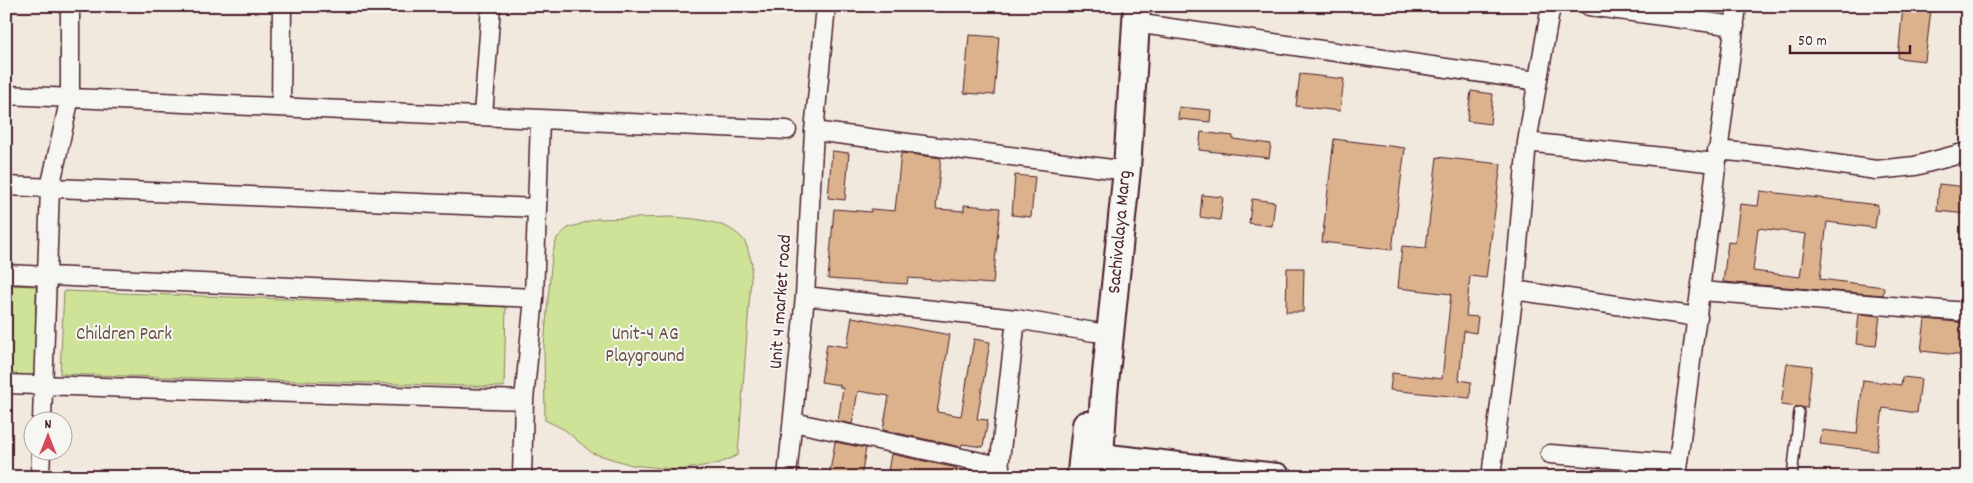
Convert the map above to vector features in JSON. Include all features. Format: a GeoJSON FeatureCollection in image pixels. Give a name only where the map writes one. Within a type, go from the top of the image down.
{"type":"FeatureCollection","features":[{"type":"Feature","properties":{"kind":"main road","name":"Sachivalaya Marg"},"geometry":{"type":"LineString","coordinates":[[1094,462],[1104,393],[1103,332],[1119,168],[1131,12]]}},
{"type":"Feature","properties":{"kind":"main road"},"geometry":{"type":"LineString","coordinates":[[1094,462],[1128,477]]}},
{"type":"Feature","properties":{"kind":"main road"},"geometry":{"type":"LineString","coordinates":[[1094,462],[1277,477]]}},
{"type":"Feature","properties":{"kind":"street"},"geometry":{"type":"LineString","coordinates":[[42,410],[50,188],[70,97],[70,6]]}},
{"type":"Feature","properties":{"kind":"street"},"geometry":{"type":"LineString","coordinates":[[281,107],[282,6]]}},
{"type":"Feature","properties":{"kind":"street"},"geometry":{"type":"LineString","coordinates":[[482,116],[491,6]]}},
{"type":"Feature","properties":{"kind":"street","name":"Unit 4 market road"},"geometry":{"type":"LineString","coordinates":[[790,476],[805,296],[814,131],[826,6]]}},
{"type":"Feature","properties":{"kind":"street"},"geometry":{"type":"LineString","coordinates":[[1491,477],[1514,290],[1527,142],[1551,6]]}},
{"type":"Feature","properties":{"kind":"street"},"geometry":{"type":"LineString","coordinates":[[1589,6],[1735,26]]}},
{"type":"Feature","properties":{"kind":"street"},"geometry":{"type":"LineString","coordinates":[[1550,454],[1677,470],[1737,6]]}},
{"type":"Feature","properties":{"kind":"street"},"geometry":{"type":"LineString","coordinates":[[1131,12],[1537,81]]}},
{"type":"Feature","properties":{"kind":"street"},"geometry":{"type":"LineString","coordinates":[[6,95],[787,130]]}},
{"type":"Feature","properties":{"kind":"street"},"geometry":{"type":"LineString","coordinates":[[522,477],[524,400],[534,298],[540,120]]}},
{"type":"Feature","properties":{"kind":"street"},"geometry":{"type":"LineString","coordinates":[[814,131],[1119,168]]}},
{"type":"Feature","properties":{"kind":"street"},"geometry":{"type":"LineString","coordinates":[[1527,142],[1717,157],[1779,156],[1876,170],[1915,166],[1967,152]]}},
{"type":"Feature","properties":{"kind":"street"},"geometry":{"type":"LineString","coordinates":[[6,186],[537,208]]}},
{"type":"Feature","properties":{"kind":"street"},"geometry":{"type":"LineString","coordinates":[[6,274],[534,298]]}},
{"type":"Feature","properties":{"kind":"street"},"geometry":{"type":"LineString","coordinates":[[1514,290],[1698,317]]}},
{"type":"Feature","properties":{"kind":"street"},"geometry":{"type":"LineString","coordinates":[[1701,291],[1967,312]]}},
{"type":"Feature","properties":{"kind":"street"},"geometry":{"type":"LineString","coordinates":[[805,296],[1016,319],[1103,332]]}},
{"type":"Feature","properties":{"kind":"street"},"geometry":{"type":"LineString","coordinates":[[793,422],[999,472],[1016,319]]}},
{"type":"Feature","properties":{"kind":"street"},"geometry":{"type":"LineString","coordinates":[[6,384],[524,400]]}},
{"type":"Feature","properties":{"kind":"street"},"geometry":{"type":"LineString","coordinates":[[40,477],[41,460]]}},
{"type":"Feature","properties":{"kind":"lane"},"geometry":{"type":"LineString","coordinates":[[1792,477],[1799,412]]}},
{"type":"Feature","properties":{"kind":"green space","name":"Unit-4 AG Playground"},"geometry":{"type":"Polygon","coordinates":[[[672,217],[712,222],[730,229],[745,242],[752,264],[738,455],[720,463],[680,470],[632,465],[592,453],[565,430],[545,420],[544,346],[552,255],[557,238],[568,228],[596,219],[672,217]]]}},
{"type":"Feature","properties":{"kind":"green space"},"geometry":{"type":"Polygon","coordinates":[[[6,285],[36,286],[35,381],[6,380],[6,285]]]}},
{"type":"Feature","properties":{"kind":"green space","name":"Children Park"},"geometry":{"type":"Polygon","coordinates":[[[64,291],[506,307],[504,387],[60,374],[64,291]]]}},
{"type":"Feature","properties":{"kind":"building"},"geometry":{"type":"Polygon","coordinates":[[[1903,6],[1931,9],[1925,61],[1898,58],[1903,6]]]}},
{"type":"Feature","properties":{"kind":"building"},"geometry":{"type":"Polygon","coordinates":[[[969,35],[999,37],[994,95],[964,93],[969,35]]]}},
{"type":"Feature","properties":{"kind":"building"},"geometry":{"type":"Polygon","coordinates":[[[1300,74],[1344,79],[1340,111],[1296,106],[1300,74]]]}},
{"type":"Feature","properties":{"kind":"building"},"geometry":{"type":"Polygon","coordinates":[[[1471,91],[1493,94],[1490,124],[1467,121],[1471,91]]]}},
{"type":"Feature","properties":{"kind":"building"},"geometry":{"type":"Polygon","coordinates":[[[1179,107],[1211,110],[1210,122],[1178,119],[1179,107]]]}},
{"type":"Feature","properties":{"kind":"building"},"geometry":{"type":"Polygon","coordinates":[[[1201,132],[1271,144],[1269,158],[1199,150],[1201,132]]]}},
{"type":"Feature","properties":{"kind":"building"},"geometry":{"type":"Polygon","coordinates":[[[1334,139],[1405,148],[1392,250],[1322,242],[1334,139]]]}},
{"type":"Feature","properties":{"kind":"building"},"geometry":{"type":"Polygon","coordinates":[[[832,151],[849,153],[845,200],[828,198],[832,151]]]}},
{"type":"Feature","properties":{"kind":"building"},"geometry":{"type":"Polygon","coordinates":[[[901,153],[941,158],[936,209],[964,211],[964,205],[1000,208],[993,284],[908,278],[907,284],[828,279],[834,209],[871,212],[871,209],[895,211],[901,153]]]}},
{"type":"Feature","properties":{"kind":"building"},"geometry":{"type":"Polygon","coordinates":[[[1437,157],[1501,164],[1486,278],[1470,276],[1466,316],[1478,317],[1476,333],[1464,331],[1459,380],[1471,382],[1470,398],[1390,390],[1392,373],[1442,379],[1451,294],[1398,288],[1402,246],[1426,248],[1437,157]]]}},
{"type":"Feature","properties":{"kind":"building"},"geometry":{"type":"Polygon","coordinates":[[[1015,175],[1035,177],[1031,217],[1012,215],[1015,175]]]}},
{"type":"Feature","properties":{"kind":"building"},"geometry":{"type":"Polygon","coordinates":[[[1939,184],[1967,187],[1967,214],[1937,211],[1939,184]]]}},
{"type":"Feature","properties":{"kind":"building"},"geometry":{"type":"Polygon","coordinates":[[[1760,191],[1878,205],[1875,228],[1827,222],[1820,279],[1884,287],[1883,295],[1723,282],[1728,242],[1735,243],[1740,204],[1758,206],[1760,191]],[[1758,228],[1753,271],[1800,277],[1806,234],[1758,228]]]}},
{"type":"Feature","properties":{"kind":"building"},"geometry":{"type":"Polygon","coordinates":[[[1202,195],[1223,197],[1220,220],[1200,217],[1202,195]]]}},
{"type":"Feature","properties":{"kind":"building"},"geometry":{"type":"Polygon","coordinates":[[[1252,199],[1275,202],[1272,226],[1249,223],[1252,199]]]}},
{"type":"Feature","properties":{"kind":"building"},"geometry":{"type":"Polygon","coordinates":[[[1287,268],[1304,268],[1303,312],[1286,312],[1287,268]]]}},
{"type":"Feature","properties":{"kind":"building"},"geometry":{"type":"Polygon","coordinates":[[[1859,314],[1880,316],[1876,346],[1856,344],[1859,314]]]}},
{"type":"Feature","properties":{"kind":"building"},"geometry":{"type":"Polygon","coordinates":[[[852,317],[950,335],[937,412],[961,416],[974,339],[990,342],[977,419],[988,420],[983,447],[962,444],[961,447],[883,430],[889,396],[858,391],[852,424],[838,421],[843,388],[840,388],[840,385],[821,382],[827,344],[847,347],[852,317]]]}},
{"type":"Feature","properties":{"kind":"building"},"geometry":{"type":"Polygon","coordinates":[[[1925,319],[1967,323],[1967,356],[1921,351],[1925,319]]]}},
{"type":"Feature","properties":{"kind":"building"},"geometry":{"type":"Polygon","coordinates":[[[1787,363],[1812,366],[1807,408],[1781,405],[1787,363]]]}},
{"type":"Feature","properties":{"kind":"building"},"geometry":{"type":"Polygon","coordinates":[[[1902,377],[1921,379],[1917,413],[1883,408],[1877,451],[1820,444],[1822,430],[1857,434],[1863,380],[1901,385],[1902,377]]]}},
{"type":"Feature","properties":{"kind":"building"},"geometry":{"type":"Polygon","coordinates":[[[835,442],[866,448],[861,477],[829,477],[835,442]]]}},
{"type":"Feature","properties":{"kind":"building"},"geometry":{"type":"Polygon","coordinates":[[[891,454],[957,468],[956,477],[887,477],[891,454]]]}}]}
